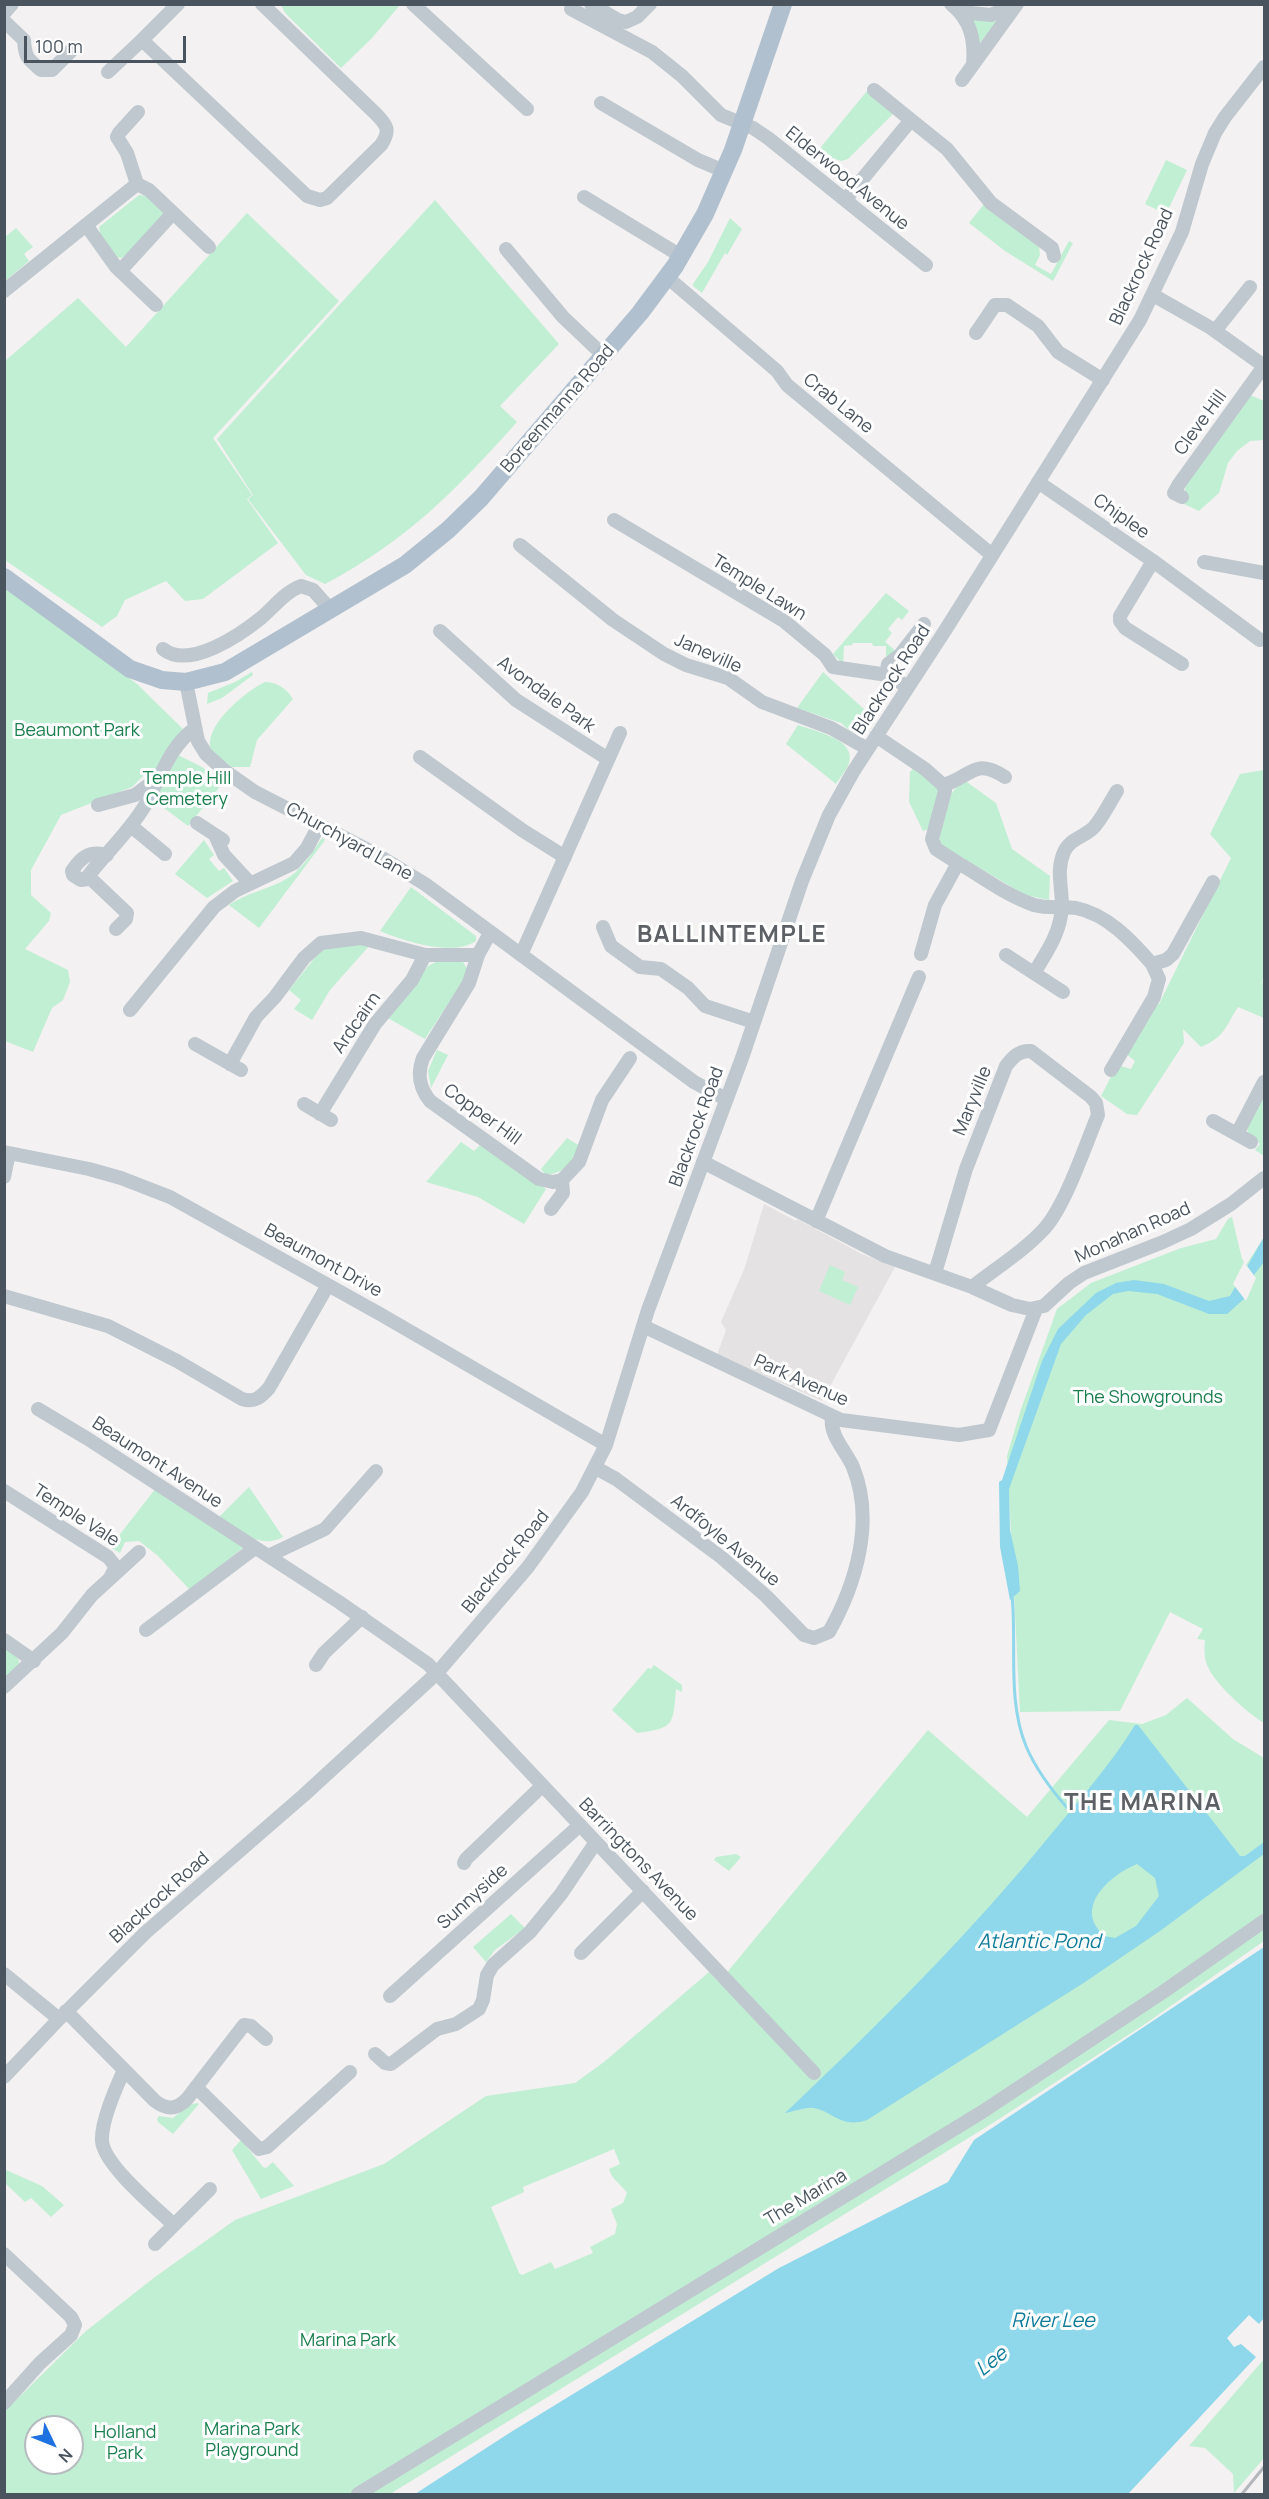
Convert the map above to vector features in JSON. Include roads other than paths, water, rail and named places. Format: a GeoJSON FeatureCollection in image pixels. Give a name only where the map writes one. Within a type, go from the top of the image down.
{"type":"FeatureCollection","features":[{"type":"Feature","properties":{"kind":"main road","name":"Boreenmanna Road"},"geometry":{"type":"LineString","coordinates":[[186,682],[225,672],[405,565],[459,520],[603,355],[667,277],[681,256],[705,214],[744,124],[783,4]]}},
{"type":"Feature","properties":{"kind":"main road"},"geometry":{"type":"LineString","coordinates":[[4,577],[130,669],[162,680],[186,682]]}},
{"type":"Feature","properties":{"kind":"street"},"geometry":{"type":"LineString","coordinates":[[4,13],[12,4]]}},
{"type":"Feature","properties":{"kind":"street"},"geometry":{"type":"LineString","coordinates":[[108,72],[178,4]]}},
{"type":"Feature","properties":{"kind":"street"},"geometry":{"type":"LineString","coordinates":[[414,4],[527,109]]}},
{"type":"Feature","properties":{"kind":"street"},"geometry":{"type":"LineString","coordinates":[[591,4],[607,15],[626,22],[637,17],[650,4]]}},
{"type":"Feature","properties":{"kind":"street"},"geometry":{"type":"LineString","coordinates":[[956,8],[990,15],[1016,4]]}},
{"type":"Feature","properties":{"kind":"street"},"geometry":{"type":"LineString","coordinates":[[962,80],[1016,4]]}},
{"type":"Feature","properties":{"kind":"street"},"geometry":{"type":"LineString","coordinates":[[142,40],[307,196],[320,201],[327,198],[381,145],[388,136],[387,127],[264,5]]}},
{"type":"Feature","properties":{"kind":"street"},"geometry":{"type":"LineString","coordinates":[[956,8],[972,35],[973,64]]}},
{"type":"Feature","properties":{"kind":"street","name":"Elderwood Avenue"},"geometry":{"type":"LineString","coordinates":[[572,9],[652,52],[682,76],[719,114],[744,124],[768,138],[926,266]]}},
{"type":"Feature","properties":{"kind":"street"},"geometry":{"type":"LineString","coordinates":[[4,21],[24,40],[26,57],[41,70],[52,70],[71,51]]}},
{"type":"Feature","properties":{"kind":"street","name":"Blackrock Road"},"geometry":{"type":"LineString","coordinates":[[4,2077],[63,2015],[174,1907],[304,1795],[437,1672],[540,1552],[568,1515],[596,1468],[606,1446],[643,1326],[754,1022],[808,863],[835,803],[1103,380],[1153,295],[1182,232],[1202,164],[1215,133],[1264,67]]}},
{"type":"Feature","properties":{"kind":"street"},"geometry":{"type":"LineString","coordinates":[[874,90],[947,149],[991,203],[1052,248],[1054,256]]}},
{"type":"Feature","properties":{"kind":"street"},"geometry":{"type":"LineString","coordinates":[[601,103],[698,160],[724,171]]}},
{"type":"Feature","properties":{"kind":"street"},"geometry":{"type":"LineString","coordinates":[[138,112],[118,133],[117,137],[125,149],[137,184],[149,190],[209,247]]}},
{"type":"Feature","properties":{"kind":"street"},"geometry":{"type":"LineString","coordinates":[[846,199],[911,120]]}},
{"type":"Feature","properties":{"kind":"street"},"geometry":{"type":"LineString","coordinates":[[4,291],[137,184]]}},
{"type":"Feature","properties":{"kind":"street"},"geometry":{"type":"LineString","coordinates":[[584,197],[681,256]]}},
{"type":"Feature","properties":{"kind":"street"},"geometry":{"type":"LineString","coordinates":[[120,271],[173,213]]}},
{"type":"Feature","properties":{"kind":"street"},"geometry":{"type":"LineString","coordinates":[[86,225],[120,271],[156,305]]}},
{"type":"Feature","properties":{"kind":"street"},"geometry":{"type":"LineString","coordinates":[[506,249],[563,317],[603,355]]}},
{"type":"Feature","properties":{"kind":"street","name":"Crab Lane"},"geometry":{"type":"LineString","coordinates":[[667,277],[777,370],[786,385],[992,555]]}},
{"type":"Feature","properties":{"kind":"street"},"geometry":{"type":"LineString","coordinates":[[1215,331],[1250,287]]}},
{"type":"Feature","properties":{"kind":"street","name":"Cleve Hill"},"geometry":{"type":"LineString","coordinates":[[1153,295],[1215,331],[1264,366],[1173,493],[1182,497]]}},
{"type":"Feature","properties":{"kind":"street"},"geometry":{"type":"LineString","coordinates":[[976,333],[995,305],[1007,305],[1038,326],[1058,352],[1103,380]]}},
{"type":"Feature","properties":{"kind":"street","name":"Chiplee"},"geometry":{"type":"LineString","coordinates":[[1038,482],[1153,561],[1120,616],[1120,621],[1125,628],[1182,664]]}},
{"type":"Feature","properties":{"kind":"street","name":"Temple Lawn"},"geometry":{"type":"LineString","coordinates":[[614,520],[784,621],[825,655],[833,667],[886,675],[908,687]]}},
{"type":"Feature","properties":{"kind":"street","name":"Janeville"},"geometry":{"type":"LineString","coordinates":[[520,545],[613,620],[658,651],[686,664],[728,678],[762,702],[831,728],[868,749]]}},
{"type":"Feature","properties":{"kind":"street"},"geometry":{"type":"LineString","coordinates":[[1153,561],[1260,640]]}},
{"type":"Feature","properties":{"kind":"street"},"geometry":{"type":"LineString","coordinates":[[1204,562],[1264,573]]}},
{"type":"Feature","properties":{"kind":"street"},"geometry":{"type":"LineString","coordinates":[[163,649],[173,655],[183,656],[215,647],[253,624],[289,593],[302,586],[313,590],[330,609]]}},
{"type":"Feature","properties":{"kind":"street"},"geometry":{"type":"LineString","coordinates":[[886,675],[888,664],[900,655],[924,624]]}},
{"type":"Feature","properties":{"kind":"street","name":"Avondale Park"},"geometry":{"type":"LineString","coordinates":[[440,631],[516,700],[608,759]]}},
{"type":"Feature","properties":{"kind":"street","name":"Churchyard Lane"},"geometry":{"type":"LineString","coordinates":[[186,682],[194,729],[200,745],[220,767],[255,792],[400,868],[694,1082],[726,1099]]}},
{"type":"Feature","properties":{"kind":"street"},"geometry":{"type":"LineString","coordinates":[[116,929],[126,919],[127,914],[89,877],[81,880],[73,875],[72,871],[89,853],[107,855],[144,807],[173,750],[184,736],[194,729]]}},
{"type":"Feature","properties":{"kind":"street","name":"Avondale Park"},"geometry":{"type":"LineString","coordinates":[[521,955],[620,733]]}},
{"type":"Feature","properties":{"kind":"street"},"geometry":{"type":"LineString","coordinates":[[876,736],[925,769],[943,785],[945,791],[932,839],[936,849],[1016,898],[1042,907],[1079,909],[1115,928],[1129,939],[1152,964],[1159,978],[1154,997],[1124,1061],[1111,1070]]}},
{"type":"Feature","properties":{"kind":"street"},"geometry":{"type":"LineString","coordinates":[[420,758],[522,830],[565,857]]}},
{"type":"Feature","properties":{"kind":"street"},"geometry":{"type":"LineString","coordinates":[[943,785],[976,769],[992,768],[1005,777]]}},
{"type":"Feature","properties":{"kind":"street"},"geometry":{"type":"LineString","coordinates":[[98,805],[135,795],[157,779]]}},
{"type":"Feature","properties":{"kind":"street"},"geometry":{"type":"LineString","coordinates":[[1034,973],[1052,944],[1062,908],[1059,870],[1065,851],[1073,840],[1095,826],[1117,791]]}},
{"type":"Feature","properties":{"kind":"street"},"geometry":{"type":"LineString","coordinates":[[197,823],[221,839],[224,855],[250,883]]}},
{"type":"Feature","properties":{"kind":"street"},"geometry":{"type":"LineString","coordinates":[[130,1010],[212,909],[250,883],[294,864],[307,848],[319,825]]}},
{"type":"Feature","properties":{"kind":"street"},"geometry":{"type":"LineString","coordinates":[[130,826],[165,854]]}},
{"type":"Feature","properties":{"kind":"street"},"geometry":{"type":"LineString","coordinates":[[921,954],[922,930],[958,863]]}},
{"type":"Feature","properties":{"kind":"street"},"geometry":{"type":"LineString","coordinates":[[1152,964],[1166,960],[1173,954],[1213,882]]}},
{"type":"Feature","properties":{"kind":"street"},"geometry":{"type":"LineString","coordinates":[[603,927],[611,946],[640,967],[661,969],[688,988],[705,1006],[754,1022]]}},
{"type":"Feature","properties":{"kind":"street","name":"Copper Hill"},"geometry":{"type":"LineString","coordinates":[[490,933],[478,955],[470,983],[423,1058],[419,1069],[421,1087],[430,1101],[540,1179],[553,1182],[562,1180]]}},
{"type":"Feature","properties":{"kind":"street"},"geometry":{"type":"LineString","coordinates":[[195,1044],[235,1067],[256,1017],[275,997],[304,958],[321,943],[348,938],[368,938],[425,955],[478,955]]}},
{"type":"Feature","properties":{"kind":"street","name":"Ardcairn"},"geometry":{"type":"LineString","coordinates":[[304,1104],[326,1117],[375,1024],[412,980],[425,955]]}},
{"type":"Feature","properties":{"kind":"street"},"geometry":{"type":"LineString","coordinates":[[1006,955],[1063,992]]}},
{"type":"Feature","properties":{"kind":"street"},"geometry":{"type":"LineString","coordinates":[[816,1221],[918,977]]}},
{"type":"Feature","properties":{"kind":"street","name":"Maryville"},"geometry":{"type":"LineString","coordinates":[[935,1273],[966,1168],[1006,1066],[1015,1054],[1031,1051],[1091,1097],[1096,1103],[1098,1115],[1059,1207],[1046,1227],[972,1287]]}},
{"type":"Feature","properties":{"kind":"street"},"geometry":{"type":"LineString","coordinates":[[551,1209],[563,1193],[562,1180],[579,1162],[602,1100],[630,1058]]}},
{"type":"Feature","properties":{"kind":"street"},"geometry":{"type":"LineString","coordinates":[[1237,1134],[1264,1082]]}},
{"type":"Feature","properties":{"kind":"street"},"geometry":{"type":"LineString","coordinates":[[1214,1121],[1251,1142]]}},
{"type":"Feature","properties":{"kind":"street"},"geometry":{"type":"LineString","coordinates":[[4,1177],[7,1152]]}},
{"type":"Feature","properties":{"kind":"street","name":"Beaumont Drive"},"geometry":{"type":"LineString","coordinates":[[7,1152],[90,1169],[155,1191],[218,1222],[606,1446]]}},
{"type":"Feature","properties":{"kind":"street"},"geometry":{"type":"LineString","coordinates":[[703,1162],[885,1256],[972,1287],[1018,1307],[1036,1309]]}},
{"type":"Feature","properties":{"kind":"street","name":"Monahan Road"},"geometry":{"type":"LineString","coordinates":[[1036,1309],[1044,1306],[1069,1282],[1084,1273],[1180,1235],[1231,1204],[1264,1178]]}},
{"type":"Feature","properties":{"kind":"street"},"geometry":{"type":"LineString","coordinates":[[4,1296],[108,1326],[177,1361],[242,1399],[252,1400],[260,1398],[269,1388],[328,1285]]}},
{"type":"Feature","properties":{"kind":"street","name":"Park Avenue"},"geometry":{"type":"LineString","coordinates":[[643,1326],[832,1417],[959,1435],[989,1430],[1036,1309]]}},
{"type":"Feature","properties":{"kind":"street","name":"Beaumont Avenue"},"geometry":{"type":"LineString","coordinates":[[38,1409],[88,1438],[362,1617],[405,1646],[437,1672]]}},
{"type":"Feature","properties":{"kind":"street","name":"Ardfoyle Avenue"},"geometry":{"type":"LineString","coordinates":[[596,1468],[616,1479],[721,1557],[768,1598],[804,1635],[814,1638],[830,1632],[848,1597],[856,1570],[862,1510],[854,1470],[833,1431],[832,1417]]}},
{"type":"Feature","properties":{"kind":"street"},"geometry":{"type":"LineString","coordinates":[[268,1556],[325,1529],[376,1471]]}},
{"type":"Feature","properties":{"kind":"street","name":"Temple Vale"},"geometry":{"type":"LineString","coordinates":[[4,1491],[108,1557],[116,1567],[111,1576]]}},
{"type":"Feature","properties":{"kind":"street"},"geometry":{"type":"LineString","coordinates":[[146,1630],[255,1548]]}},
{"type":"Feature","properties":{"kind":"street","name":"Temple Vale"},"geometry":{"type":"LineString","coordinates":[[4,1687],[34,1661],[75,1619],[92,1595],[111,1576],[139,1552]]}},
{"type":"Feature","properties":{"kind":"street"},"geometry":{"type":"LineString","coordinates":[[316,1665],[324,1653],[362,1617]]}},
{"type":"Feature","properties":{"kind":"street"},"geometry":{"type":"LineString","coordinates":[[4,1640],[34,1661]]}},
{"type":"Feature","properties":{"kind":"street","name":"Barringtons Avenue"},"geometry":{"type":"LineString","coordinates":[[437,1672],[814,2073]]}},
{"type":"Feature","properties":{"kind":"street","name":"Sunnyside"},"geometry":{"type":"LineString","coordinates":[[464,1863],[542,1786]]}},
{"type":"Feature","properties":{"kind":"street","name":"Sunnyside"},"geometry":{"type":"LineString","coordinates":[[390,1996],[580,1825]]}},
{"type":"Feature","properties":{"kind":"street"},"geometry":{"type":"LineString","coordinates":[[375,2054],[385,2063],[391,2064],[437,2029],[456,2024],[478,2010],[483,2000],[487,1975],[493,1965],[530,1932],[561,1894],[596,1842]]}},
{"type":"Feature","properties":{"kind":"street"},"geometry":{"type":"LineString","coordinates":[[581,1953],[643,1891]]}},
{"type":"Feature","properties":{"kind":"street","name":"The Marina"},"geometry":{"type":"LineString","coordinates":[[358,2494],[982,2112],[1163,1992],[1264,1921]]}},
{"type":"Feature","properties":{"kind":"street"},"geometry":{"type":"LineString","coordinates":[[4,1974],[63,2015],[155,2101],[169,2109],[182,2104],[244,2025],[251,2026],[267,2039]]}},
{"type":"Feature","properties":{"kind":"street"},"geometry":{"type":"LineString","coordinates":[[124,2070],[103,2133],[105,2152],[113,2165],[174,2225]]}},
{"type":"Feature","properties":{"kind":"street"},"geometry":{"type":"LineString","coordinates":[[196,2087],[259,2149],[267,2146],[350,2072]]}},
{"type":"Feature","properties":{"kind":"street"},"geometry":{"type":"LineString","coordinates":[[155,2244],[210,2189]]}},
{"type":"Feature","properties":{"kind":"street"},"geometry":{"type":"LineString","coordinates":[[4,2403],[40,2363],[71,2335],[75,2325],[71,2317],[6,2258]]}},
{"type":"Feature","properties":{"kind":"water"},"geometry":{"type":"Polygon","coordinates":[[[1264,1237],[1264,1262],[1254,1275],[1244,1299],[1227,1314],[1209,1314],[1157,1294],[1128,1291],[1113,1294],[1086,1315],[1061,1344],[1009,1489],[1010,1530],[1018,1566],[1020,1591],[1010,1600],[1000,1547],[999,1482],[1002,1480],[1042,1361],[1058,1329],[1096,1293],[1116,1283],[1134,1280],[1164,1284],[1209,1301],[1230,1296],[1264,1237]]]}},
{"type":"Feature","properties":{"kind":"water","name":"Atlantic Pond"},"geometry":{"type":"Polygon","coordinates":[[[1135,1725],[1138,1725],[1240,1856],[1245,1856],[1264,1842],[1264,1854],[1160,1931],[1085,1982],[867,2120],[844,2121],[813,2108],[785,2113],[889,2012],[989,1907],[1085,1794],[1135,1725]],[[1137,1864],[1112,1879],[1105,1886],[1094,1902],[1092,1911],[1093,1920],[1104,1936],[1115,1938],[1136,1926],[1159,1896],[1155,1878],[1137,1864]]]}},
{"type":"Feature","properties":{"kind":"water","name":"River Lee"},"geometry":{"type":"Polygon","coordinates":[[[1264,1947],[1264,2318],[1259,2324],[1249,2315],[1227,2338],[1234,2347],[1241,2344],[1256,2357],[1128,2494],[415,2494],[511,2432],[779,2268],[948,2182],[974,2140],[1264,1947]]]}},
{"type":"Feature","properties":{"kind":"waterway"},"geometry":{"type":"LineString","coordinates":[[1012,1595],[1015,1691],[1020,1728],[1035,1764],[1070,1811]]}},
{"type":"Feature","properties":{"kind":"railway"},"geometry":{"type":"LineString","coordinates":[[1242,2494],[1264,2467]]}},
{"type":"Feature","properties":{"kind":"district","name":"BALLINTEMPLE"},"geometry":{"type":"Point","coordinates":[732,935]}},
{"type":"Feature","properties":{"kind":"district","name":"THE MARINA"},"geometry":{"type":"Point","coordinates":[1143,1803]}},
{"type":"Feature","properties":{"kind":"park label","name":"Beaumont Park"},"geometry":{"type":"Point","coordinates":[77,731]}},
{"type":"Feature","properties":{"kind":"park label","name":"Temple Hill Cemetery"},"geometry":{"type":"Point","coordinates":[187,789]}},
{"type":"Feature","properties":{"kind":"park label","name":"The Showgrounds"},"geometry":{"type":"Point","coordinates":[1148,1398]}},
{"type":"Feature","properties":{"kind":"park label","name":"Marina Park"},"geometry":{"type":"Point","coordinates":[348,2341]}},
{"type":"Feature","properties":{"kind":"park label","name":"Marina Park Playground"},"geometry":{"type":"Point","coordinates":[252,2440]}},
{"type":"Feature","properties":{"kind":"park label","name":"Holland Park"},"geometry":{"type":"Point","coordinates":[125,2443]}},
{"type":"Feature","properties":{"kind":"water label","name":"Lee"},"geometry":{"type":"Point","coordinates":[992,2362]}}]}
